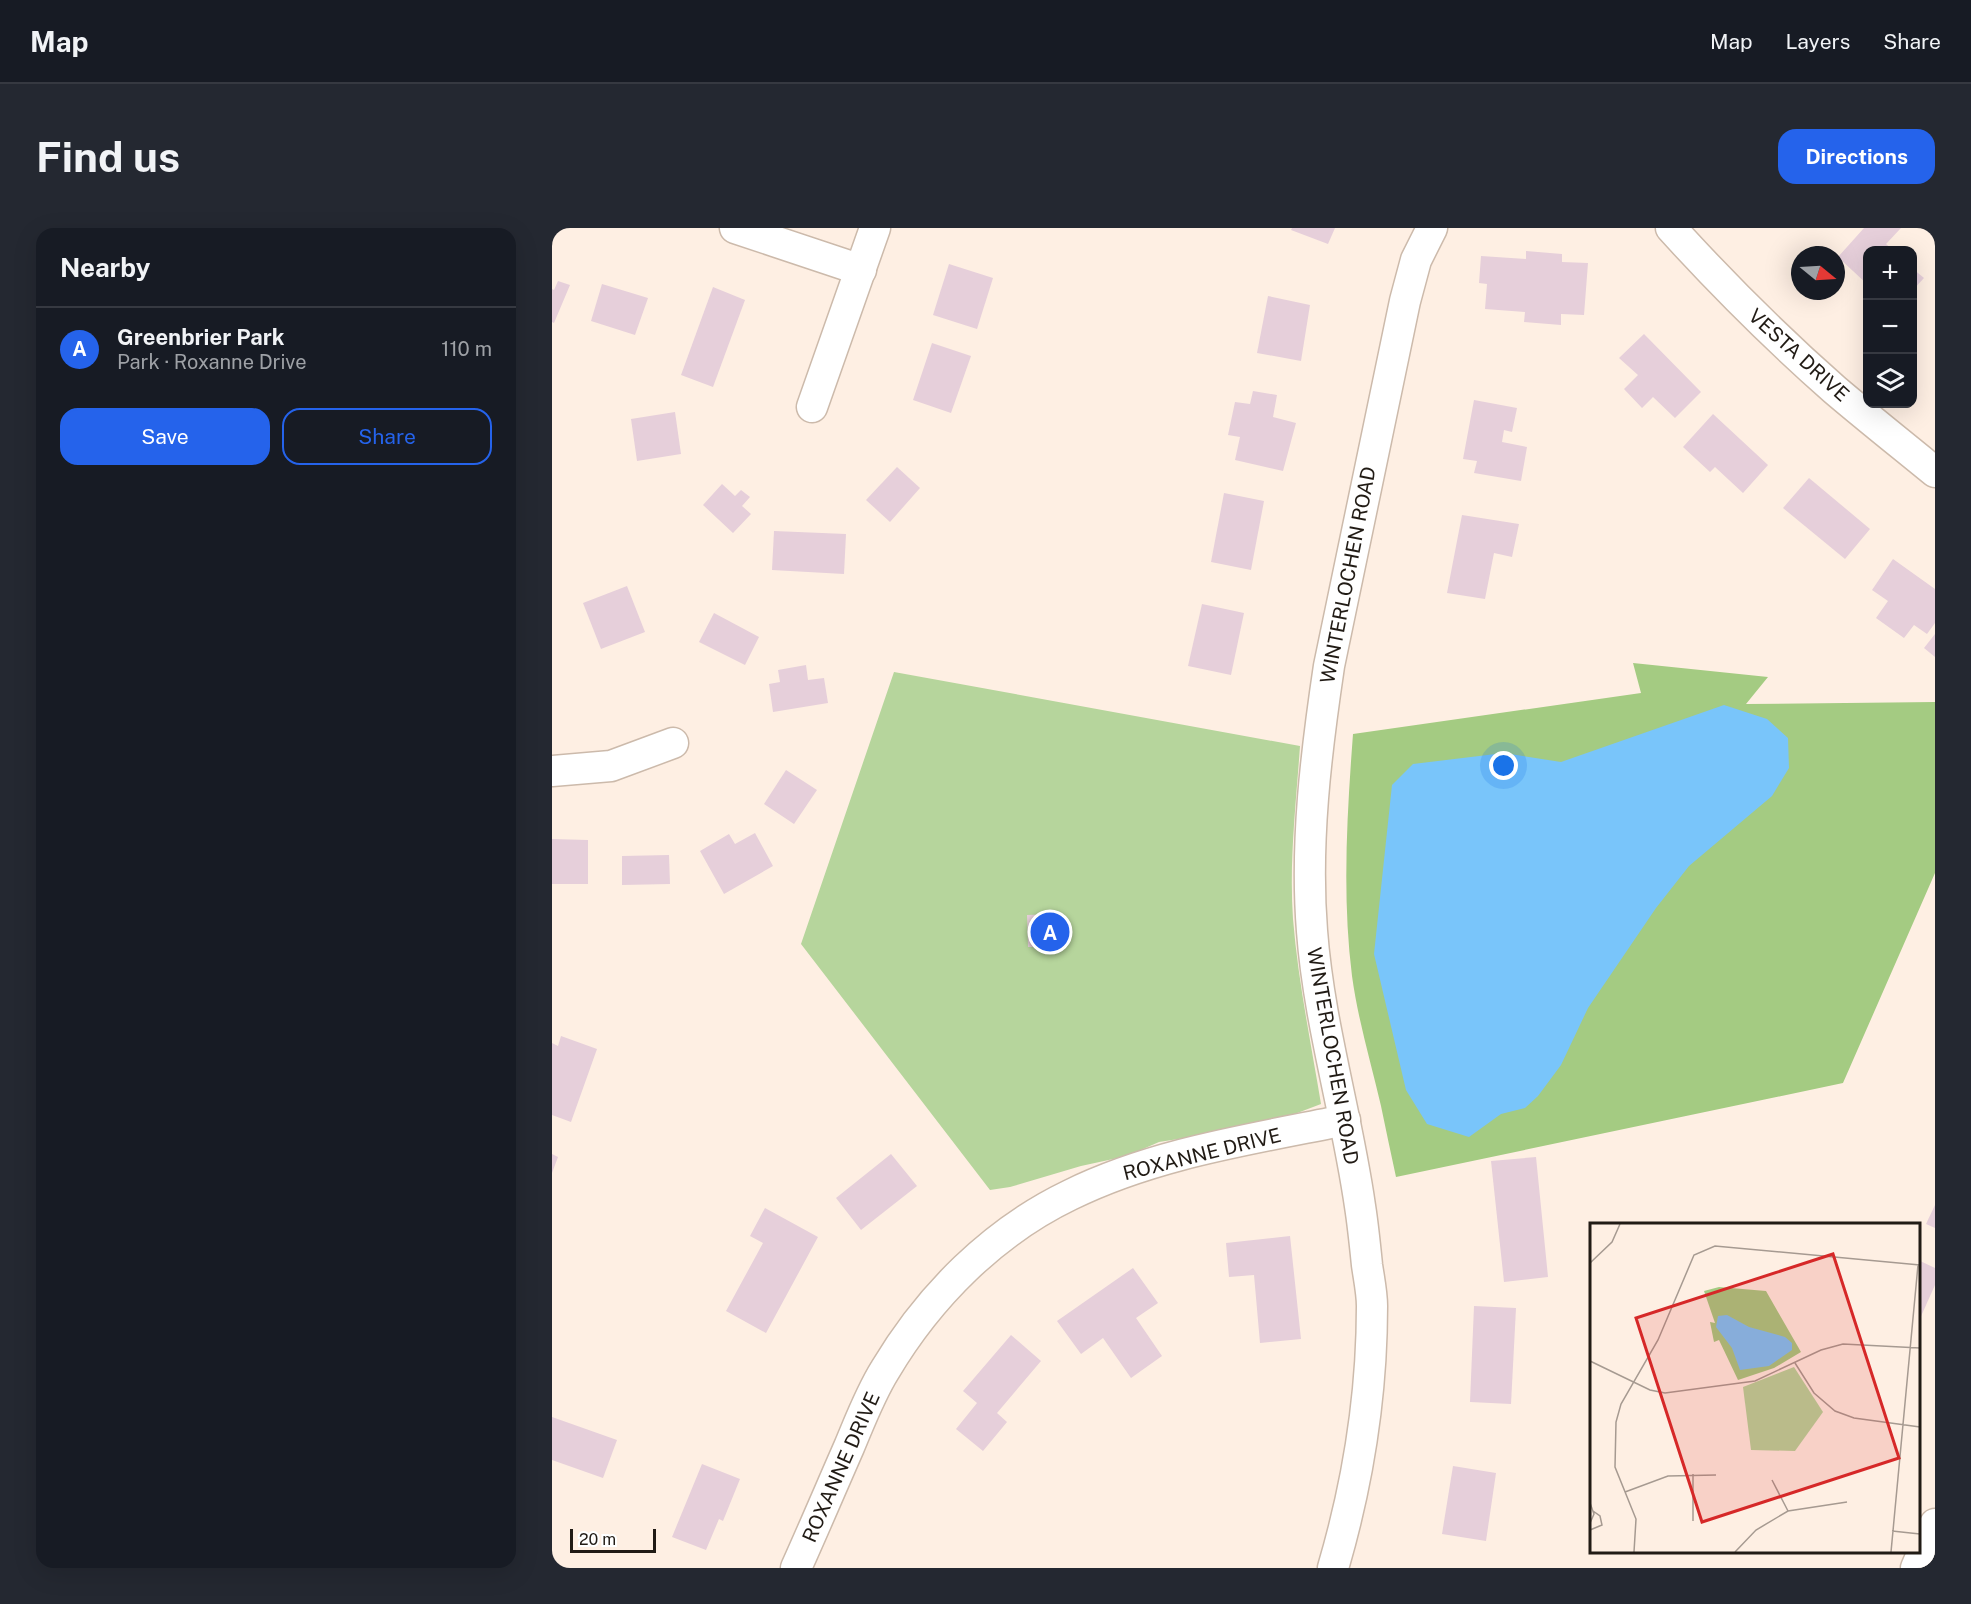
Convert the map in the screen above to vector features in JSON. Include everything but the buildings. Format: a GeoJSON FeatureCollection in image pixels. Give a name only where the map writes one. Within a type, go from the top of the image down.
{"type":"FeatureCollection","features":[{"type":"Feature","properties":{"kind":"street"},"geometry":{"type":"LineString","coordinates":[[735,228],[861,270]]}},
{"type":"Feature","properties":{"kind":"street"},"geometry":{"type":"LineString","coordinates":[[812,406],[875,228]]}},
{"type":"Feature","properties":{"kind":"street","name":"WINTERLOCHEN ROAD"},"geometry":{"type":"LineString","coordinates":[[1333,1568],[1347,1519],[1361,1452],[1368,1385],[1372,1305],[1360,1206],[1321,1003],[1312,932],[1310,860],[1320,726],[1331,654],[1403,312],[1416,260],[1432,228]]}},
{"type":"Feature","properties":{"kind":"street","name":"VESTA DRIVE"},"geometry":{"type":"LineString","coordinates":[[1671,228],[1768,328],[1835,389],[1935,472]]}},
{"type":"Feature","properties":{"kind":"street"},"geometry":{"type":"LineString","coordinates":[[552,771],[611,766],[673,743]]}},
{"type":"Feature","properties":{"kind":"street","name":"ROXANNE DRIVE"},"geometry":{"type":"LineString","coordinates":[[796,1568],[869,1401],[909,1332],[969,1265],[1008,1232],[1071,1194],[1124,1173],[1198,1151],[1345,1120]]}},
{"type":"Feature","properties":{"kind":"street"},"geometry":{"type":"LineString","coordinates":[[1916,1568],[1935,1524]]}},
{"type":"Feature","properties":{"kind":"green space"},"geometry":{"type":"Polygon","coordinates":[[[1633,663],[1768,677],[1746,704],[1935,702],[1935,873],[1843,1083],[1396,1177],[1358,1009],[1349,946],[1346,885],[1353,734],[1641,693],[1633,663]]]}},
{"type":"Feature","properties":{"kind":"green space"},"geometry":{"type":"Polygon","coordinates":[[[894,672],[1300,746],[1292,855],[1293,919],[1301,989],[1321,1104],[1292,1115],[1204,1135],[1159,1142],[1127,1156],[1081,1166],[1010,1187],[990,1190],[801,944],[894,672]]]}},
{"type":"Feature","properties":{"kind":"water"},"geometry":{"type":"Polygon","coordinates":[[[1724,705],[1767,719],[1788,738],[1789,768],[1772,796],[1689,866],[1656,908],[1588,1008],[1561,1065],[1538,1096],[1525,1108],[1501,1114],[1469,1137],[1427,1124],[1406,1090],[1374,954],[1392,785],[1413,764],[1504,753],[1561,762],[1724,705]]]}},
{"type":"Feature","properties":{"kind":"place","name":"Greenbrier Park"},"geometry":{"type":"Point","coordinates":[1050,932]}}]}
